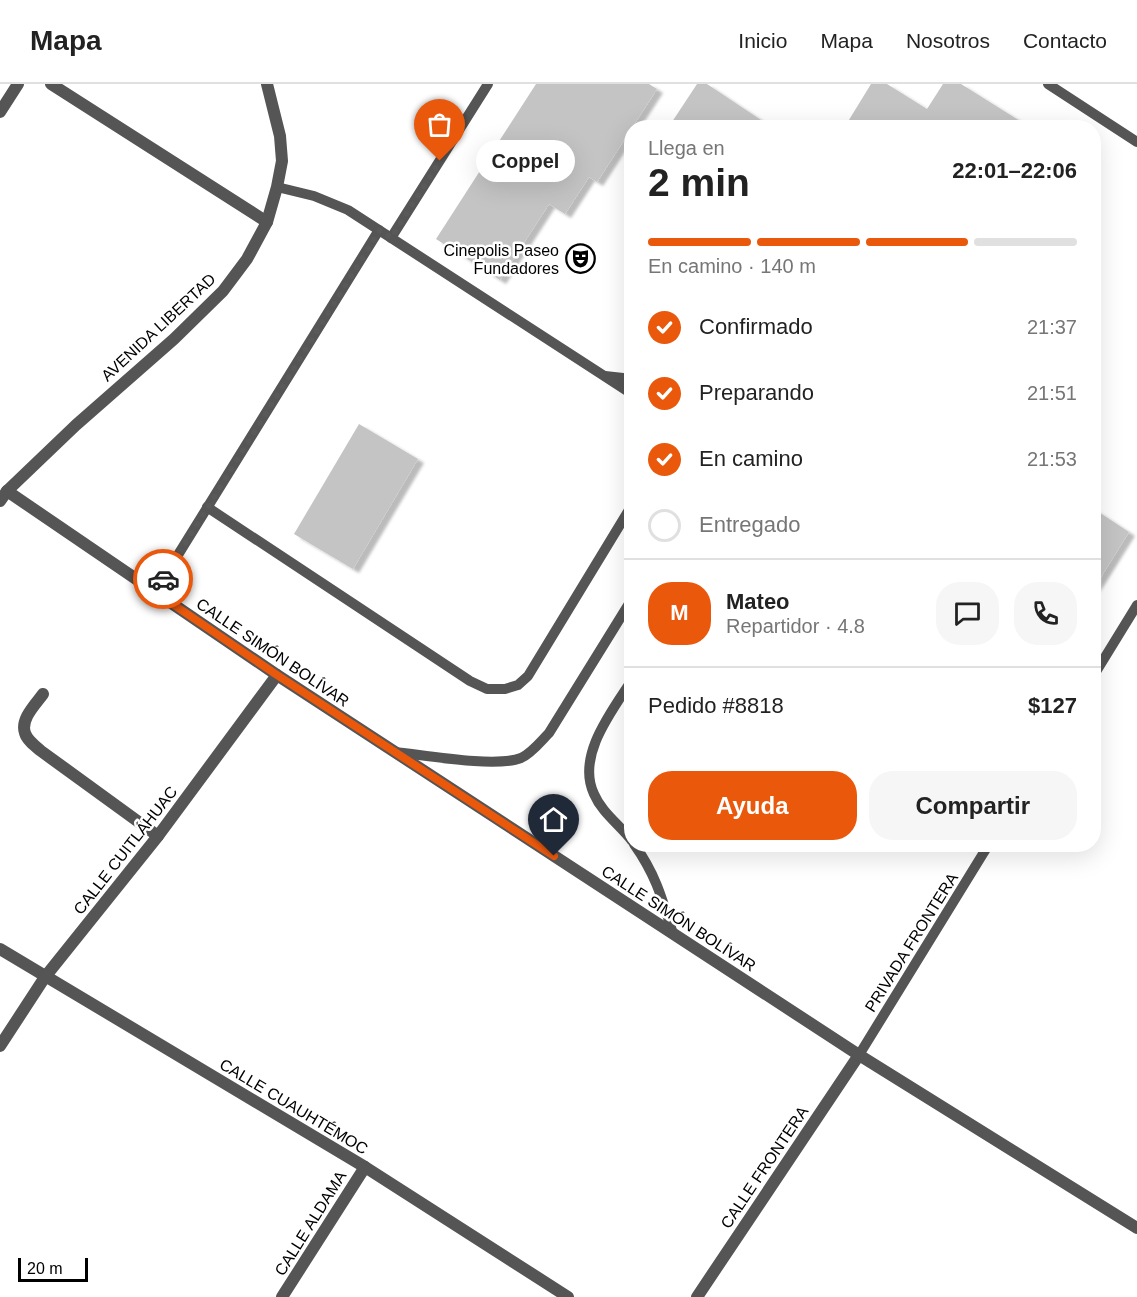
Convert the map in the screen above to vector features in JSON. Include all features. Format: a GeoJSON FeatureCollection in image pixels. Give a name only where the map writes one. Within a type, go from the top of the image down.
{"type":"FeatureCollection","features":[{"type":"Feature","properties":{"kind":"street"},"geometry":{"type":"LineString","coordinates":[[0,112],[18,84]]}},
{"type":"Feature","properties":{"kind":"street"},"geometry":{"type":"LineString","coordinates":[[51,84],[267,222]]}},
{"type":"Feature","properties":{"kind":"street","name":"AVENIDA LIBERTAD"},"geometry":{"type":"LineString","coordinates":[[2,493],[174,339],[223,291],[247,259],[267,222],[282,161],[280,136],[267,84]]}},
{"type":"Feature","properties":{"kind":"street","name":"CALLE SIMÓN BOLÍVAR"},"geometry":{"type":"LineString","coordinates":[[2,493],[859,1055],[1137,1228]]}},
{"type":"Feature","properties":{"kind":"street","name":"CALLE CUITLÁHUAC"},"geometry":{"type":"LineString","coordinates":[[0,1046],[45,977],[158,836],[277,675]]}},
{"type":"Feature","properties":{"kind":"street"},"geometry":{"type":"LineString","coordinates":[[43,694],[25,721],[25,733],[29,740],[158,836]]}},
{"type":"Feature","properties":{"kind":"street","name":"CALLE CUAUHTÉMOC"},"geometry":{"type":"LineString","coordinates":[[0,949],[365,1167],[568,1297]]}},
{"type":"Feature","properties":{"kind":"street","name":"CALLE FRONTERA"},"geometry":{"type":"LineString","coordinates":[[697,1297],[859,1055]]}},
{"type":"Feature","properties":{"kind":"street","name":"CALLE ALDAMA"},"geometry":{"type":"LineString","coordinates":[[282,1297],[365,1167]]}},
{"type":"Feature","properties":{"kind":"lane"},"geometry":{"type":"LineString","coordinates":[[391,238],[488,84]]}},
{"type":"Feature","properties":{"kind":"lane"},"geometry":{"type":"LineString","coordinates":[[1048,84],[1137,142]]}},
{"type":"Feature","properties":{"kind":"lane"},"geometry":{"type":"LineString","coordinates":[[277,188],[314,196],[348,210],[624,389]]}},
{"type":"Feature","properties":{"kind":"lane"},"geometry":{"type":"LineString","coordinates":[[155,592],[380,230]]}},
{"type":"Feature","properties":{"kind":"lane"},"geometry":{"type":"LineString","coordinates":[[602,375],[624,378]]}},
{"type":"Feature","properties":{"kind":"lane"},"geometry":{"type":"LineString","coordinates":[[207,507],[470,681],[487,689],[505,689],[518,685],[528,676],[624,518]]}},
{"type":"Feature","properties":{"kind":"lane"},"geometry":{"type":"LineString","coordinates":[[1101,664],[1137,605]]}},
{"type":"Feature","properties":{"kind":"lane"},"geometry":{"type":"LineString","coordinates":[[394,752],[472,760],[506,761],[523,757],[549,733],[624,612]]}},
{"type":"Feature","properties":{"kind":"lane"},"geometry":{"type":"LineString","coordinates":[[624,693],[603,726],[591,754],[589,776],[593,794],[624,833]]}},
{"type":"Feature","properties":{"kind":"lane"},"geometry":{"type":"LineString","coordinates":[[639,852],[659,889],[673,934]]}},
{"type":"Feature","properties":{"kind":"lane","name":"PRIVADA FRONTERA"},"geometry":{"type":"LineString","coordinates":[[859,1055],[984,852]]}},
{"type":"Feature","properties":{"kind":"building"},"geometry":{"type":"Polygon","coordinates":[[[536,84],[649,84],[657,89],[637,120],[624,120],[624,140],[597,182],[589,177],[565,214],[549,204],[500,280],[436,239],[536,84]]]}},
{"type":"Feature","properties":{"kind":"building"},"geometry":{"type":"Polygon","coordinates":[[[697,84],[707,84],[761,120],[673,120],[697,84]]]}},
{"type":"Feature","properties":{"kind":"building"},"geometry":{"type":"Polygon","coordinates":[[[871,84],[887,84],[927,109],[943,84],[961,84],[1019,120],[849,120],[871,84]]]}},
{"type":"Feature","properties":{"kind":"building"},"geometry":{"type":"Polygon","coordinates":[[[359,424],[418,459],[353,569],[294,534],[359,424]]]}},
{"type":"Feature","properties":{"kind":"building"},"geometry":{"type":"Polygon","coordinates":[[[1101,514],[1129,532],[1101,577],[1101,514]]]}},
{"type":"Feature","properties":{"kind":"way so far"},"geometry":{"type":"LineString","coordinates":[[163,579],[380,230],[391,238],[440,161]]}},
{"type":"Feature","properties":{"kind":"place","name":"Coppel"},"geometry":{"type":"Point","coordinates":[440,161]}},
{"type":"Feature","properties":{"kind":"place","name":"Cinepolis Paseo Fundadores"},"geometry":{"type":"Point","coordinates":[580,259]}},
{"type":"Feature","properties":{"kind":"route"},"geometry":{"type":"LineString","coordinates":[[163,579],[155,592],[277,675],[554,856]]}}]}
